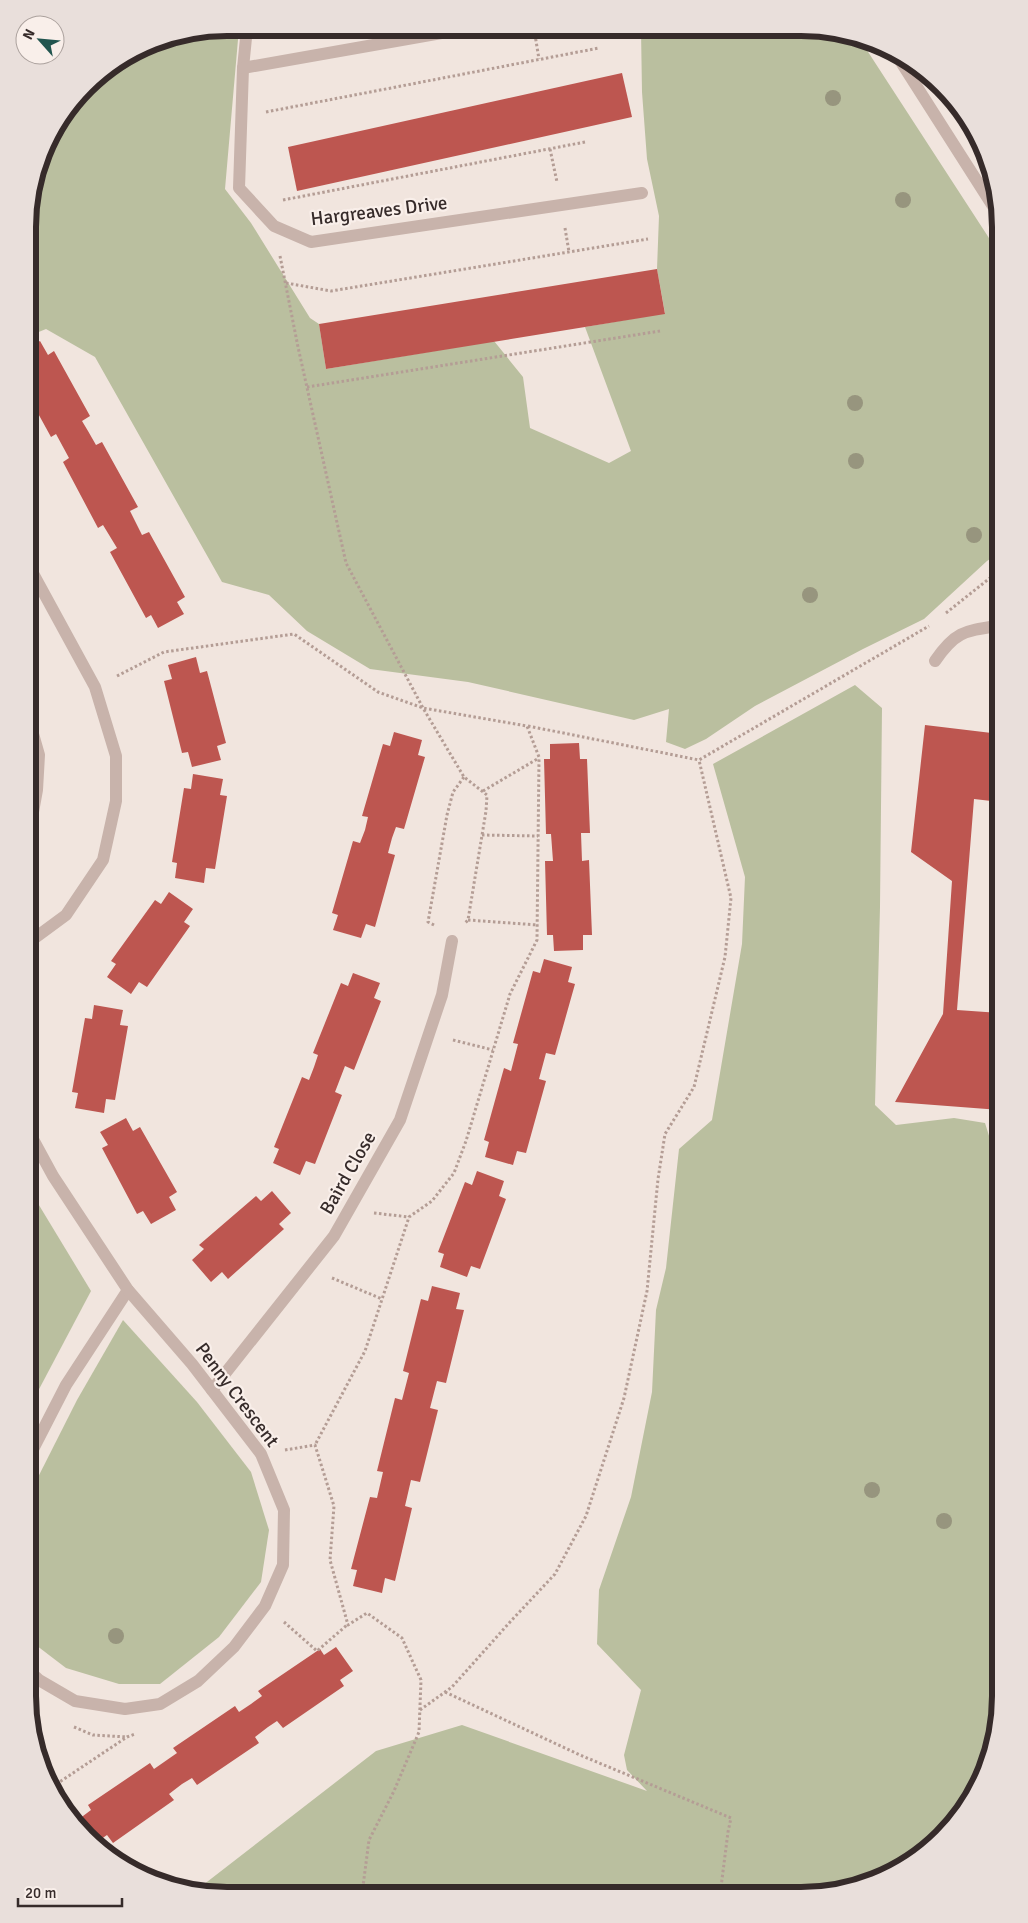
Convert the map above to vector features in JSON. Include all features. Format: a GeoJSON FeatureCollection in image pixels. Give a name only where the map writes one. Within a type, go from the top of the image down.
{"type":"FeatureCollection","features":[{"type":"Feature","properties":{"kind":"street","name":"Hargreaves Drive"},"geometry":{"type":"LineString","coordinates":[[246,36],[243,68],[239,188],[274,226],[311,242],[642,193]]}},
{"type":"Feature","properties":{"kind":"street"},"geometry":{"type":"LineString","coordinates":[[243,68],[424,36]]}},
{"type":"Feature","properties":{"kind":"street"},"geometry":{"type":"LineString","coordinates":[[904,66],[990,201]]}},
{"type":"Feature","properties":{"kind":"street"},"geometry":{"type":"LineString","coordinates":[[36,579],[95,687],[116,756],[116,801],[103,860],[66,915],[36,936]]}},
{"type":"Feature","properties":{"kind":"street"},"geometry":{"type":"LineString","coordinates":[[936,661],[946,644],[957,636],[970,630],[992,627]]}},
{"type":"Feature","properties":{"kind":"street"},"geometry":{"type":"LineString","coordinates":[[36,744],[39,755],[36,796]]}},
{"type":"Feature","properties":{"kind":"street","name":"Baird Close"},"geometry":{"type":"LineString","coordinates":[[212,1390],[334,1236],[400,1120],[442,994],[452,941]]}},
{"type":"Feature","properties":{"kind":"street","name":"Penny Crescent"},"geometry":{"type":"LineString","coordinates":[[36,1145],[53,1176],[128,1290],[212,1390],[261,1454],[284,1510],[284,1565],[264,1606],[234,1647],[198,1681],[160,1704],[125,1709],[75,1701],[36,1677]]}},
{"type":"Feature","properties":{"kind":"street"},"geometry":{"type":"LineString","coordinates":[[36,1443],[66,1385],[128,1290]]}},
{"type":"Feature","properties":{"kind":"path"},"geometry":{"type":"LineString","coordinates":[[535,36],[539,59]]}},
{"type":"Feature","properties":{"kind":"path"},"geometry":{"type":"LineString","coordinates":[[241,116],[599,48]]}},
{"type":"Feature","properties":{"kind":"path"},"geometry":{"type":"LineString","coordinates":[[255,205],[585,142]]}},
{"type":"Feature","properties":{"kind":"path"},"geometry":{"type":"LineString","coordinates":[[550,149],[562,205]]}},
{"type":"Feature","properties":{"kind":"path"},"geometry":{"type":"LineString","coordinates":[[274,226],[346,563],[423,708],[464,777],[488,795],[468,920],[452,941],[439,927],[428,922],[446,816],[454,792],[464,777]]}},
{"type":"Feature","properties":{"kind":"path"},"geometry":{"type":"LineString","coordinates":[[286,283],[331,291],[648,239]]}},
{"type":"Feature","properties":{"kind":"path"},"geometry":{"type":"LineString","coordinates":[[307,387],[660,331]]}},
{"type":"Feature","properties":{"kind":"path"},"geometry":{"type":"LineString","coordinates":[[944,615],[992,576]]}},
{"type":"Feature","properties":{"kind":"path"},"geometry":{"type":"LineString","coordinates":[[95,687],[164,652],[294,634],[378,692],[423,708],[527,726],[698,760],[936,621]]}},
{"type":"Feature","properties":{"kind":"path"},"geometry":{"type":"LineString","coordinates":[[348,1625],[330,1560],[334,1506],[316,1445],[365,1351],[409,1217],[432,1201],[454,1173],[466,1142],[510,994],[537,940],[539,757],[527,726]]}},
{"type":"Feature","properties":{"kind":"path"},"geometry":{"type":"LineString","coordinates":[[483,791],[539,757]]}},
{"type":"Feature","properties":{"kind":"path"},"geometry":{"type":"LineString","coordinates":[[420,1710],[452,1687],[554,1574],[586,1516],[624,1398],[646,1291],[658,1179],[665,1134],[694,1086],[725,957],[731,898],[698,760]]}},
{"type":"Feature","properties":{"kind":"path"},"geometry":{"type":"LineString","coordinates":[[482,835],[538,836]]}},
{"type":"Feature","properties":{"kind":"path"},"geometry":{"type":"LineString","coordinates":[[468,920],[538,925]]}},
{"type":"Feature","properties":{"kind":"path"},"geometry":{"type":"LineString","coordinates":[[428,1033],[493,1050]]}},
{"type":"Feature","properties":{"kind":"path"},"geometry":{"type":"LineString","coordinates":[[349,1210],[409,1217]]}},
{"type":"Feature","properties":{"kind":"path"},"geometry":{"type":"LineString","coordinates":[[308,1268],[382,1299]]}},
{"type":"Feature","properties":{"kind":"path"},"geometry":{"type":"LineString","coordinates":[[261,1454],[316,1445]]}},
{"type":"Feature","properties":{"kind":"path"},"geometry":{"type":"LineString","coordinates":[[264,1606],[318,1651],[348,1625],[366,1613],[402,1638],[421,1680],[419,1732],[394,1791],[369,1840],[363,1887]]}},
{"type":"Feature","properties":{"kind":"path"},"geometry":{"type":"LineString","coordinates":[[445,1692],[580,1755],[731,1818],[721,1887]]}},
{"type":"Feature","properties":{"kind":"green space"},"geometry":{"type":"Polygon","coordinates":[[[238,36],[225,189],[251,223],[310,318],[319,324],[326,369],[494,341],[523,377],[530,428],[609,463],[631,451],[585,327],[665,313],[657,269],[659,216],[647,159],[642,92],[641,36],[801,36],[838,40],[865,47],[992,243],[992,558],[924,619],[755,706],[706,739],[685,749],[666,742],[669,709],[634,720],[468,682],[370,669],[307,631],[269,595],[222,582],[95,357],[46,329],[36,333],[36,227],[38,202],[46,166],[68,121],[101,84],[121,68],[143,56],[166,46],[190,40],[238,36]]]}},
{"type":"Feature","properties":{"kind":"green space"},"geometry":{"type":"Polygon","coordinates":[[[855,685],[882,708],[880,907],[875,1105],[896,1125],[954,1118],[985,1123],[992,1145],[992,1696],[988,1733],[982,1757],[972,1780],[960,1802],[944,1822],[907,1855],[862,1877],[826,1885],[801,1887],[227,1887],[203,1885],[376,1751],[462,1725],[647,1791],[627,1770],[624,1755],[641,1690],[597,1644],[599,1590],[631,1497],[652,1392],[656,1310],[666,1268],[679,1149],[712,1120],[742,944],[745,877],[713,764],[855,685]]]}},
{"type":"Feature","properties":{"kind":"green space"},"geometry":{"type":"Polygon","coordinates":[[[36,1200],[91,1291],[36,1395],[36,1200]]]}},
{"type":"Feature","properties":{"kind":"green space"},"geometry":{"type":"Polygon","coordinates":[[[123,1320],[197,1402],[251,1472],[269,1530],[261,1582],[219,1637],[160,1684],[119,1684],[66,1668],[36,1645],[36,1481],[77,1400],[123,1320]]]}},
{"type":"Feature","properties":{"kind":"building"},"geometry":{"type":"Polygon","coordinates":[[[622,73],[632,117],[297,191],[288,147],[622,73]]]}},
{"type":"Feature","properties":{"kind":"building"},"geometry":{"type":"Polygon","coordinates":[[[657,269],[665,314],[326,369],[319,324],[657,269]]]}},
{"type":"Feature","properties":{"kind":"building"},"geometry":{"type":"Polygon","coordinates":[[[40,341],[48,355],[54,351],[90,416],[82,421],[96,445],[102,442],[138,507],[130,511],[142,535],[149,532],[185,597],[177,602],[184,614],[158,628],[151,615],[146,618],[110,552],[117,548],[103,525],[98,528],[63,462],[69,458],[56,434],[51,437],[36,410],[36,343],[40,341]]]}},
{"type":"Feature","properties":{"kind":"building"},"geometry":{"type":"Polygon","coordinates":[[[196,657],[200,673],[207,671],[226,743],[217,746],[221,760],[192,767],[188,752],[182,753],[164,681],[172,679],[168,665],[196,657]]]}},
{"type":"Feature","properties":{"kind":"building"},"geometry":{"type":"Polygon","coordinates":[[[925,725],[992,733],[992,801],[974,799],[957,1010],[992,1012],[992,1109],[895,1102],[943,1014],[952,881],[911,852],[925,725]]]}},
{"type":"Feature","properties":{"kind":"building"},"geometry":{"type":"Polygon","coordinates":[[[394,732],[422,740],[418,755],[425,757],[404,829],[396,827],[392,838],[388,853],[395,855],[375,927],[366,924],[361,938],[333,930],[338,915],[332,913],[353,841],[360,843],[365,830],[368,817],[362,816],[383,744],[390,746],[394,732]]]}},
{"type":"Feature","properties":{"kind":"building"},"geometry":{"type":"Polygon","coordinates":[[[579,743],[580,759],[587,759],[590,833],[581,833],[582,861],[589,860],[592,935],[583,935],[583,950],[554,951],[553,935],[547,935],[545,861],[553,861],[551,834],[546,834],[544,759],[550,759],[550,744],[579,743]]]}},
{"type":"Feature","properties":{"kind":"building"},"geometry":{"type":"Polygon","coordinates":[[[193,774],[223,779],[220,795],[227,796],[215,869],[206,868],[204,883],[175,878],[177,863],[172,862],[184,788],[191,789],[193,774]]]}},
{"type":"Feature","properties":{"kind":"building"},"geometry":{"type":"Polygon","coordinates":[[[169,892],[193,909],[184,922],[190,926],[147,987],[139,982],[131,994],[107,977],[116,964],[111,961],[155,900],[161,904],[169,892]]]}},
{"type":"Feature","properties":{"kind":"building"},"geometry":{"type":"Polygon","coordinates":[[[544,959],[572,967],[568,982],[575,984],[555,1055],[546,1053],[539,1079],[546,1081],[526,1153],[517,1151],[513,1165],[485,1157],[489,1142],[484,1140],[504,1068],[511,1071],[518,1044],[513,1043],[533,971],[540,973],[544,959]]]}},
{"type":"Feature","properties":{"kind":"building"},"geometry":{"type":"Polygon","coordinates":[[[353,973],[380,983],[374,998],[381,1001],[354,1070],[345,1066],[335,1092],[342,1095],[315,1164],[306,1161],[300,1175],[273,1163],[279,1149],[274,1147],[302,1077],[309,1080],[318,1055],[313,1053],[341,983],[348,986],[353,973]]]}},
{"type":"Feature","properties":{"kind":"building"},"geometry":{"type":"Polygon","coordinates":[[[94,1005],[123,1010],[120,1025],[128,1026],[115,1100],[106,1099],[104,1113],[75,1108],[78,1093],[72,1092],[85,1018],[92,1019],[94,1005]]]}},
{"type":"Feature","properties":{"kind":"building"},"geometry":{"type":"Polygon","coordinates":[[[126,1118],[133,1131],[140,1127],[177,1192],[169,1197],[176,1210],[151,1224],[143,1211],[137,1214],[102,1148],[108,1145],[100,1132],[126,1118]]]}},
{"type":"Feature","properties":{"kind":"building"},"geometry":{"type":"Polygon","coordinates":[[[477,1171],[504,1181],[499,1196],[506,1199],[480,1269],[471,1266],[467,1277],[440,1267],[444,1254],[438,1252],[465,1182],[472,1185],[477,1171]]]}},
{"type":"Feature","properties":{"kind":"building"},"geometry":{"type":"Polygon","coordinates":[[[272,1191],[291,1213],[279,1224],[284,1229],[228,1279],[222,1272],[211,1282],[192,1260],[204,1249],[199,1245],[256,1196],[261,1201],[272,1191]]]}},
{"type":"Feature","properties":{"kind":"building"},"geometry":{"type":"Polygon","coordinates":[[[432,1286],[460,1293],[456,1309],[464,1310],[446,1383],[437,1381],[430,1408],[438,1410],[420,1482],[411,1480],[405,1506],[412,1508],[395,1581],[385,1578],[382,1593],[353,1586],[357,1570],[351,1569],[370,1497],[377,1498],[383,1472],[377,1471],[395,1398],[402,1400],[409,1373],[403,1371],[421,1299],[428,1301],[432,1286]]]}},
{"type":"Feature","properties":{"kind":"building"},"geometry":{"type":"Polygon","coordinates":[[[336,1647],[353,1671],[340,1680],[344,1686],[283,1728],[277,1721],[268,1727],[255,1737],[259,1743],[197,1785],[192,1778],[182,1784],[169,1794],[174,1800],[113,1843],[107,1835],[101,1839],[81,1818],[91,1810],[88,1805],[150,1763],[154,1769],[177,1753],[173,1748],[235,1706],[239,1712],[251,1704],[262,1696],[258,1691],[320,1649],[324,1655],[336,1647]]]}}]}
